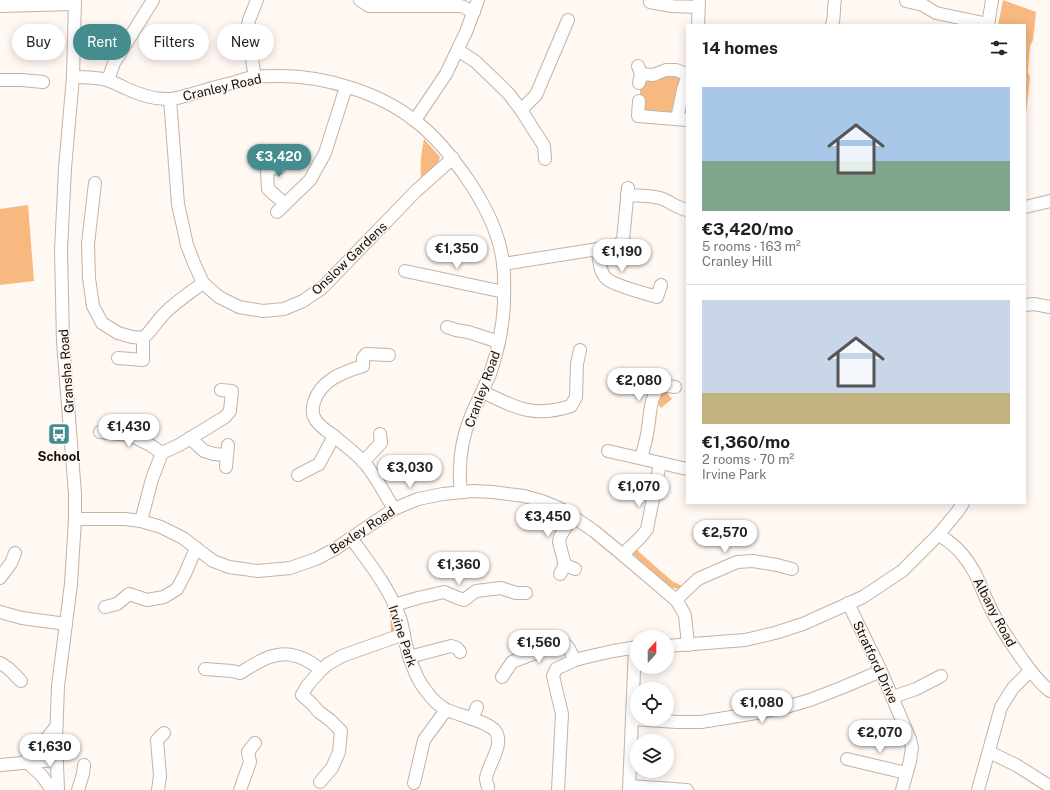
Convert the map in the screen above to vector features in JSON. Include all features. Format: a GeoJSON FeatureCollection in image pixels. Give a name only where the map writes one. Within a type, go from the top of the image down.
{"type":"FeatureCollection","features":[{"type":"Feature","properties":{"kind":"street"},"geometry":{"type":"LineString","coordinates":[[108,80],[114,64],[153,0]]}},
{"type":"Feature","properties":{"kind":"street"},"geometry":{"type":"LineString","coordinates":[[255,77],[247,30],[249,20],[257,0]]}},
{"type":"Feature","properties":{"kind":"street"},"geometry":{"type":"LineString","coordinates":[[360,0],[369,6],[461,6],[474,12]]}},
{"type":"Feature","properties":{"kind":"street"},"geometry":{"type":"LineString","coordinates":[[415,120],[446,74],[458,50],[478,0]]}},
{"type":"Feature","properties":{"kind":"street"},"geometry":{"type":"LineString","coordinates":[[832,24],[835,0]]}},
{"type":"Feature","properties":{"kind":"street"},"geometry":{"type":"LineString","coordinates":[[906,1],[923,6],[936,13],[988,24],[992,0]]}},
{"type":"Feature","properties":{"kind":"street"},"geometry":{"type":"LineString","coordinates":[[0,6],[75,2]]}},
{"type":"Feature","properties":{"kind":"street","name":"Gransha Road"},"geometry":{"type":"LineString","coordinates":[[58,790],[56,727],[58,686],[71,584],[75,519],[75,494],[63,342],[61,250],[65,168],[73,78],[75,2]]}},
{"type":"Feature","properties":{"kind":"street"},"geometry":{"type":"LineString","coordinates":[[650,2],[672,6],[699,4],[698,24]]}},
{"type":"Feature","properties":{"kind":"street"},"geometry":{"type":"LineString","coordinates":[[521,110],[536,96],[568,20]]}},
{"type":"Feature","properties":{"kind":"street"},"geometry":{"type":"LineString","coordinates":[[458,50],[476,62],[509,94],[544,146],[545,159]]}},
{"type":"Feature","properties":{"kind":"street"},"geometry":{"type":"LineString","coordinates":[[640,74],[653,74],[666,70],[676,70],[686,74]]}},
{"type":"Feature","properties":{"kind":"street"},"geometry":{"type":"LineString","coordinates":[[0,73],[0,80],[43,82]]}},
{"type":"Feature","properties":{"kind":"street","name":"Cranley Road"},"geometry":{"type":"LineString","coordinates":[[73,78],[92,77],[108,80],[149,97],[170,99],[255,77],[283,76],[318,79],[375,97],[396,108],[415,120],[453,158],[485,206],[495,229],[503,264],[504,292],[502,327],[499,342],[490,372],[471,417],[463,442],[460,467],[461,492]]}},
{"type":"Feature","properties":{"kind":"street"},"geometry":{"type":"LineString","coordinates":[[638,101],[638,116],[682,120],[683,90],[686,81]]}},
{"type":"Feature","properties":{"kind":"street"},"geometry":{"type":"LineString","coordinates":[[266,155],[273,169],[268,189],[281,208],[310,180],[325,153],[346,87]]}},
{"type":"Feature","properties":{"kind":"street","name":"Onslow Gardens"},"geometry":{"type":"LineString","coordinates":[[170,99],[178,204],[187,245],[203,283],[219,297],[239,307],[263,311],[284,309],[303,301],[322,288],[416,191],[453,158]]}},
{"type":"Feature","properties":{"kind":"street"},"geometry":{"type":"LineString","coordinates":[[95,183],[88,244],[89,278],[92,306],[102,323],[118,333],[143,338],[166,312],[203,283]]}},
{"type":"Feature","properties":{"kind":"street"},"geometry":{"type":"LineString","coordinates":[[503,264],[617,246],[622,240],[628,191],[663,199],[686,210]]}},
{"type":"Feature","properties":{"kind":"street"},"geometry":{"type":"LineString","coordinates":[[1026,207],[1050,201]]}},
{"type":"Feature","properties":{"kind":"street"},"geometry":{"type":"LineString","coordinates":[[598,250],[600,267],[606,279],[616,284],[657,297],[661,285]]}},
{"type":"Feature","properties":{"kind":"street"},"geometry":{"type":"LineString","coordinates":[[409,275],[504,292]]}},
{"type":"Feature","properties":{"kind":"street"},"geometry":{"type":"LineString","coordinates":[[1026,305],[1034,304],[1050,307]]}},
{"type":"Feature","properties":{"kind":"street"},"geometry":{"type":"LineString","coordinates":[[448,327],[499,342]]}},
{"type":"Feature","properties":{"kind":"street"},"geometry":{"type":"LineString","coordinates":[[118,358],[143,360],[143,338]]}},
{"type":"Feature","properties":{"kind":"street"},"geometry":{"type":"LineString","coordinates":[[482,392],[509,405],[535,412],[547,412],[571,406],[576,397],[577,364],[580,350]]}},
{"type":"Feature","properties":{"kind":"street"},"geometry":{"type":"LineString","coordinates":[[389,355],[366,354],[363,358],[363,366],[343,372],[325,384],[316,395],[313,406],[313,417],[321,426],[363,462],[394,509]]}},
{"type":"Feature","properties":{"kind":"street"},"geometry":{"type":"LineString","coordinates":[[641,458],[648,429],[650,404],[660,385],[676,386]]}},
{"type":"Feature","properties":{"kind":"street"},"geometry":{"type":"LineString","coordinates":[[142,521],[152,479],[162,454],[225,417],[230,410],[232,391],[221,390]]}},
{"type":"Feature","properties":{"kind":"street"},"geometry":{"type":"LineString","coordinates":[[100,432],[130,435],[162,454]]}},
{"type":"Feature","properties":{"kind":"street"},"geometry":{"type":"LineString","coordinates":[[363,462],[381,443],[380,434]]}},
{"type":"Feature","properties":{"kind":"street"},"geometry":{"type":"LineString","coordinates":[[298,475],[319,464],[334,436]]}},
{"type":"Feature","properties":{"kind":"street"},"geometry":{"type":"LineString","coordinates":[[190,438],[204,451],[214,454],[227,450],[226,467]]}},
{"type":"Feature","properties":{"kind":"street"},"geometry":{"type":"LineString","coordinates":[[608,451],[686,469]]}},
{"type":"Feature","properties":{"kind":"street"},"geometry":{"type":"LineString","coordinates":[[623,555],[647,529],[660,463]]}},
{"type":"Feature","properties":{"kind":"street","name":"Bexley Road"},"geometry":{"type":"LineString","coordinates":[[75,519],[124,519],[142,521],[161,527],[183,538],[213,561],[229,567],[258,571],[290,568],[322,556],[394,509],[418,499],[473,491],[524,496],[559,508],[572,516],[623,555],[677,601],[685,614],[688,645]]}},
{"type":"Feature","properties":{"kind":"street"},"geometry":{"type":"LineString","coordinates":[[674,646],[745,640],[775,634],[803,624],[863,597],[902,571],[938,534],[962,504]]}},
{"type":"Feature","properties":{"kind":"street"},"geometry":{"type":"LineString","coordinates":[[567,570],[559,542],[560,537],[572,516]]}},
{"type":"Feature","properties":{"kind":"street","name":"Albany Road"},"geometry":{"type":"LineString","coordinates":[[938,534],[963,554],[978,578],[992,611],[1006,637],[1030,671],[1050,691]]}},
{"type":"Feature","properties":{"kind":"street","name":"Irvine Park"},"geometry":{"type":"LineString","coordinates":[[351,538],[385,586],[401,622],[409,657],[418,678],[427,693],[446,710],[472,719],[492,728],[496,732],[498,738],[496,753],[486,780],[488,787]]}},
{"type":"Feature","properties":{"kind":"street"},"geometry":{"type":"LineString","coordinates":[[105,607],[117,604],[129,594],[147,600],[164,597],[177,589],[196,548]]}},
{"type":"Feature","properties":{"kind":"street"},"geometry":{"type":"LineString","coordinates":[[0,578],[11,562],[15,553]]}},
{"type":"Feature","properties":{"kind":"street"},"geometry":{"type":"LineString","coordinates":[[677,601],[680,596],[698,579],[737,562],[753,561],[792,569]]}},
{"type":"Feature","properties":{"kind":"street"},"geometry":{"type":"LineString","coordinates":[[394,605],[444,592],[464,600],[476,591],[502,588],[516,593],[526,592]]}},
{"type":"Feature","properties":{"kind":"street","name":"Stratford Drive"},"geometry":{"type":"LineString","coordinates":[[848,603],[881,671],[907,730],[912,748],[902,790]]}},
{"type":"Feature","properties":{"kind":"street"},"geometry":{"type":"LineString","coordinates":[[0,612],[22,618],[66,624]]}},
{"type":"Feature","properties":{"kind":"street"},"geometry":{"type":"LineString","coordinates":[[320,782],[332,768],[339,752],[341,731],[302,695],[307,686],[328,664],[342,656],[404,634]]}},
{"type":"Feature","properties":{"kind":"street"},"geometry":{"type":"LineString","coordinates":[[502,677],[512,662],[532,654],[551,643],[563,643],[568,647],[575,660]]}},
{"type":"Feature","properties":{"kind":"street"},"geometry":{"type":"LineString","coordinates":[[409,657],[451,646],[459,649],[460,652]]}},
{"type":"Feature","properties":{"kind":"street"},"geometry":{"type":"LineString","coordinates":[[558,790],[562,714],[553,676],[556,669],[575,660],[630,648]]}},
{"type":"Feature","properties":{"kind":"street"},"geometry":{"type":"LineString","coordinates":[[206,669],[240,673],[266,658],[288,654],[296,655],[321,670]]}},
{"type":"Feature","properties":{"kind":"street"},"geometry":{"type":"LineString","coordinates":[[0,663],[21,680]]}},
{"type":"Feature","properties":{"kind":"street"},"geometry":{"type":"LineString","coordinates":[[674,722],[701,722],[762,712],[810,700],[881,671]]}},
{"type":"Feature","properties":{"kind":"street"},"geometry":{"type":"LineString","coordinates":[[978,790],[1002,707],[1013,688],[1030,671]]}},
{"type":"Feature","properties":{"kind":"street"},"geometry":{"type":"LineString","coordinates":[[893,697],[916,689],[941,676]]}},
{"type":"Feature","properties":{"kind":"street"},"geometry":{"type":"LineString","coordinates":[[472,719],[477,707]]}},
{"type":"Feature","properties":{"kind":"street"},"geometry":{"type":"LineString","coordinates":[[414,783],[424,740],[446,710]]}},
{"type":"Feature","properties":{"kind":"street"},"geometry":{"type":"LineString","coordinates":[[633,726],[629,788],[687,790]]}},
{"type":"Feature","properties":{"kind":"street"},"geometry":{"type":"LineString","coordinates":[[25,763],[56,727]]}},
{"type":"Feature","properties":{"kind":"street"},"geometry":{"type":"LineString","coordinates":[[158,790],[160,776],[157,740],[164,732]]}},
{"type":"Feature","properties":{"kind":"street"},"geometry":{"type":"LineString","coordinates":[[240,790],[250,762],[248,752],[255,744]]}},
{"type":"Feature","properties":{"kind":"street"},"geometry":{"type":"LineString","coordinates":[[989,752],[1049,782]]}},
{"type":"Feature","properties":{"kind":"street"},"geometry":{"type":"LineString","coordinates":[[847,759],[906,773]]}},
{"type":"Feature","properties":{"kind":"street"},"geometry":{"type":"LineString","coordinates":[[0,765],[56,760]]}},
{"type":"Feature","properties":{"kind":"street"},"geometry":{"type":"LineString","coordinates":[[25,763],[42,776],[52,790]]}},
{"type":"Feature","properties":{"kind":"street"},"geometry":{"type":"LineString","coordinates":[[78,790],[84,765]]}},
{"type":"Feature","properties":{"kind":"shaded area"},"geometry":{"type":"Polygon","coordinates":[[[1003,0],[1036,12],[1033,40],[1030,46],[1028,72],[1030,77],[1026,115],[1026,24],[998,24],[1003,0]]]}},
{"type":"Feature","properties":{"kind":"shaded area"},"geometry":{"type":"Polygon","coordinates":[[[666,74],[681,77],[673,114],[646,112],[640,97],[640,89],[645,86],[647,80],[666,74]]]}},
{"type":"Feature","properties":{"kind":"shaded area"},"geometry":{"type":"Polygon","coordinates":[[[424,139],[440,157],[435,166],[421,178],[421,158],[424,139]]]}},
{"type":"Feature","properties":{"kind":"shaded area"},"geometry":{"type":"Polygon","coordinates":[[[28,205],[34,281],[0,285],[0,209],[28,205]]]}},
{"type":"Feature","properties":{"kind":"shaded area"},"geometry":{"type":"Polygon","coordinates":[[[661,391],[666,392],[672,399],[661,408],[655,400],[661,391]]]}},
{"type":"Feature","properties":{"kind":"shaded area"},"geometry":{"type":"Polygon","coordinates":[[[635,546],[639,552],[672,581],[684,587],[678,589],[669,587],[633,554],[635,546]]]}},
{"type":"Feature","properties":{"kind":"shaded area"},"geometry":{"type":"Polygon","coordinates":[[[390,609],[397,627],[392,633],[391,632],[390,609]]]}},
{"type":"Feature","properties":{"kind":"place","name":"School"},"geometry":{"type":"Point","coordinates":[59,434]}}]}
